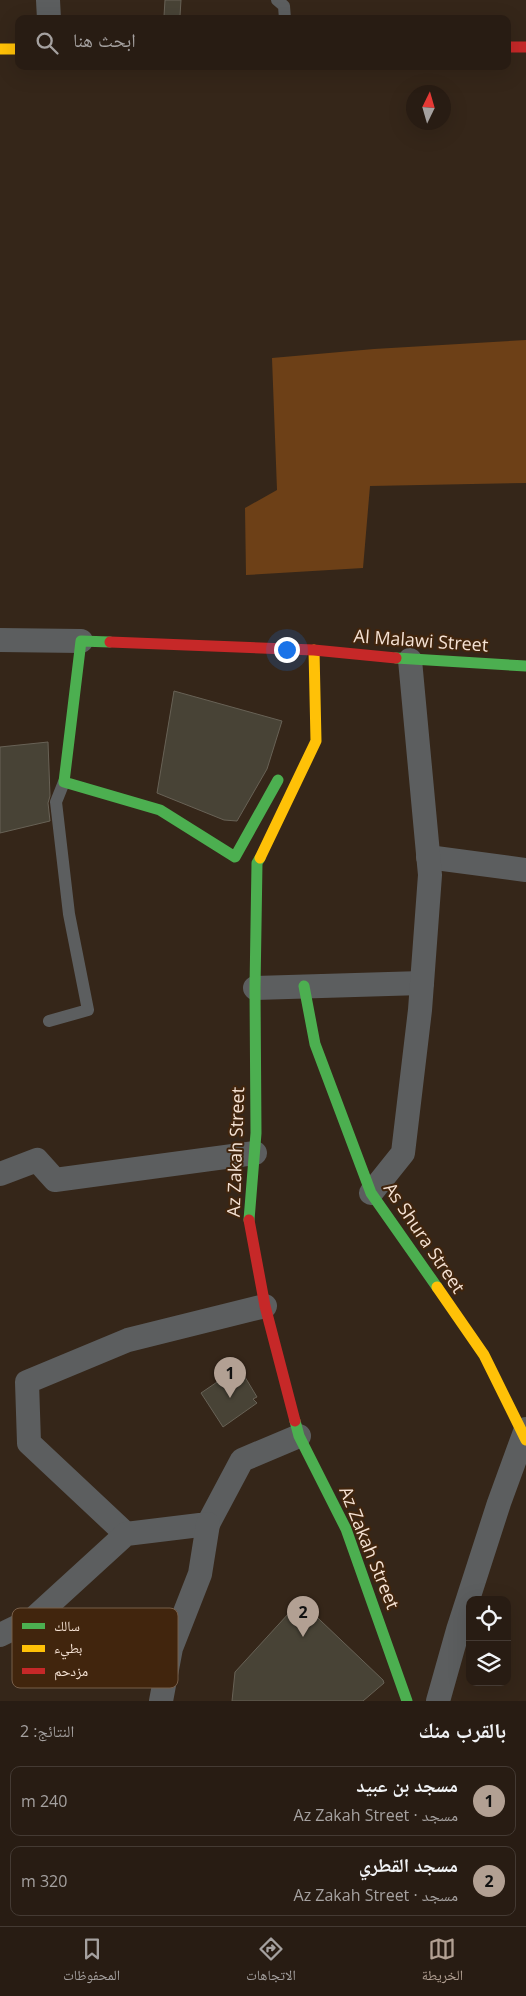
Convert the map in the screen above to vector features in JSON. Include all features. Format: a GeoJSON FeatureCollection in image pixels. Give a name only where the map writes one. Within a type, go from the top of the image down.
{"type":"FeatureCollection","features":[{"type":"Feature","properties":{"kind":"street"},"geometry":{"type":"LineString","coordinates":[[48,0],[49,15]]}},
{"type":"Feature","properties":{"kind":"street"},"geometry":{"type":"LineString","coordinates":[[511,47],[526,47]]}},
{"type":"Feature","properties":{"kind":"street"},"geometry":{"type":"LineString","coordinates":[[0,49],[15,49]]}},
{"type":"Feature","properties":{"kind":"street"},"geometry":{"type":"LineString","coordinates":[[0,640],[81,641],[64,782],[160,810],[235,858],[283,770]]}},
{"type":"Feature","properties":{"kind":"street","name":"Al Malawi Street"},"geometry":{"type":"LineString","coordinates":[[81,641],[314,650],[410,660],[526,666]]}},
{"type":"Feature","properties":{"kind":"street","name":"Az Zakah Street"},"geometry":{"type":"LineString","coordinates":[[314,650],[316,741],[257,863],[255,988],[256,1133],[249,1218],[265,1306],[299,1436],[346,1529],[399,1697]]}},
{"type":"Feature","properties":{"kind":"street"},"geometry":{"type":"LineString","coordinates":[[371,1193],[403,1153],[422,983],[430,875],[410,660]]}},
{"type":"Feature","properties":{"kind":"street"},"geometry":{"type":"LineString","coordinates":[[295,757],[316,741]]}},
{"type":"Feature","properties":{"kind":"street"},"geometry":{"type":"LineString","coordinates":[[428,856],[526,870]]}},
{"type":"Feature","properties":{"kind":"street"},"geometry":{"type":"LineString","coordinates":[[255,988],[422,983]]}},
{"type":"Feature","properties":{"kind":"street","name":"As Shura Street"},"geometry":{"type":"LineString","coordinates":[[304,986],[315,1044],[371,1193],[484,1355],[525,1435]]}},
{"type":"Feature","properties":{"kind":"street"},"geometry":{"type":"LineString","coordinates":[[0,1174],[37,1160],[55,1180],[255,1153]]}},
{"type":"Feature","properties":{"kind":"street"},"geometry":{"type":"LineString","coordinates":[[126,1534],[29,1443],[27,1382],[128,1340],[265,1306]]}},
{"type":"Feature","properties":{"kind":"street"},"geometry":{"type":"LineString","coordinates":[[438,1701],[461,1621],[499,1503],[525,1435]]}},
{"type":"Feature","properties":{"kind":"street"},"geometry":{"type":"LineString","coordinates":[[178,1630],[200,1574],[208,1524],[242,1460],[299,1436]]}},
{"type":"Feature","properties":{"kind":"street"},"geometry":{"type":"LineString","coordinates":[[44,1608],[126,1534],[208,1524]]}},
{"type":"Feature","properties":{"kind":"street"},"geometry":{"type":"LineString","coordinates":[[0,1635],[12,1629]]}},
{"type":"Feature","properties":{"kind":"street"},"geometry":{"type":"LineString","coordinates":[[161,1701],[163,1688]]}},
{"type":"Feature","properties":{"kind":"lane"},"geometry":{"type":"LineString","coordinates":[[277,0],[284,6],[285,15]]}},
{"type":"Feature","properties":{"kind":"lane"},"geometry":{"type":"LineString","coordinates":[[49,1021],[88,1010],[69,914],[56,802],[64,782]]}},
{"type":"Feature","properties":{"kind":"shaded area"},"geometry":{"type":"Polygon","coordinates":[[[526,340],[526,483],[370,486],[363,568],[246,575],[245,508],[277,490],[272,358],[374,349],[526,340]]]}},
{"type":"Feature","properties":{"kind":"building"},"geometry":{"type":"Polygon","coordinates":[[[165,0],[181,0],[180,15],[164,15],[165,0]]]}},
{"type":"Feature","properties":{"kind":"building"},"geometry":{"type":"Polygon","coordinates":[[[174,691],[282,721],[267,769],[237,821],[224,820],[157,793],[174,691]]]}},
{"type":"Feature","properties":{"kind":"building"},"geometry":{"type":"Polygon","coordinates":[[[48,742],[50,796],[48,803],[50,821],[0,833],[0,747],[48,742]]]}},
{"type":"Feature","properties":{"kind":"building"},"geometry":{"type":"Polygon","coordinates":[[[239,1367],[257,1397],[253,1399],[257,1403],[223,1427],[201,1393],[239,1367]]]}},
{"type":"Feature","properties":{"kind":"building"},"geometry":{"type":"Polygon","coordinates":[[[300,1601],[384,1683],[363,1701],[232,1701],[235,1672],[300,1601]]]}},
{"type":"Feature","properties":{"kind":"traffic: fast"},"geometry":{"type":"LineString","coordinates":[[110,642],[81,641],[64,782],[160,810],[235,857],[278,780]]}},
{"type":"Feature","properties":{"kind":"traffic: fast"},"geometry":{"type":"LineString","coordinates":[[396,658],[526,666]]}},
{"type":"Feature","properties":{"kind":"traffic: fast"},"geometry":{"type":"LineString","coordinates":[[249,1220],[256,1133],[255,988],[257,863],[260,858]]}},
{"type":"Feature","properties":{"kind":"traffic: fast"},"geometry":{"type":"LineString","coordinates":[[304,986],[315,1044],[371,1193],[437,1287]]}},
{"type":"Feature","properties":{"kind":"traffic: fast"},"geometry":{"type":"LineString","coordinates":[[295,1421],[299,1436],[346,1529],[407,1701]]}},
{"type":"Feature","properties":{"kind":"traffic: slow"},"geometry":{"type":"LineString","coordinates":[[0,49],[15,49]]}},
{"type":"Feature","properties":{"kind":"traffic: slow"},"geometry":{"type":"LineString","coordinates":[[260,858],[316,741],[314,650]]}},
{"type":"Feature","properties":{"kind":"traffic: slow"},"geometry":{"type":"LineString","coordinates":[[437,1287],[484,1355],[526,1440]]}},
{"type":"Feature","properties":{"kind":"traffic: jam"},"geometry":{"type":"LineString","coordinates":[[511,47],[526,47]]}},
{"type":"Feature","properties":{"kind":"traffic: jam"},"geometry":{"type":"LineString","coordinates":[[110,642],[314,650],[396,658]]}},
{"type":"Feature","properties":{"kind":"traffic: jam"},"geometry":{"type":"LineString","coordinates":[[249,1220],[265,1306],[295,1421]]}},
{"type":"Feature","properties":{"kind":"place","name":"مسجد بن عبيد"},"geometry":{"type":"Point","coordinates":[230,1398]}},
{"type":"Feature","properties":{"kind":"place","name":"مسجد القطري"},"geometry":{"type":"Point","coordinates":[303,1637]}}]}
